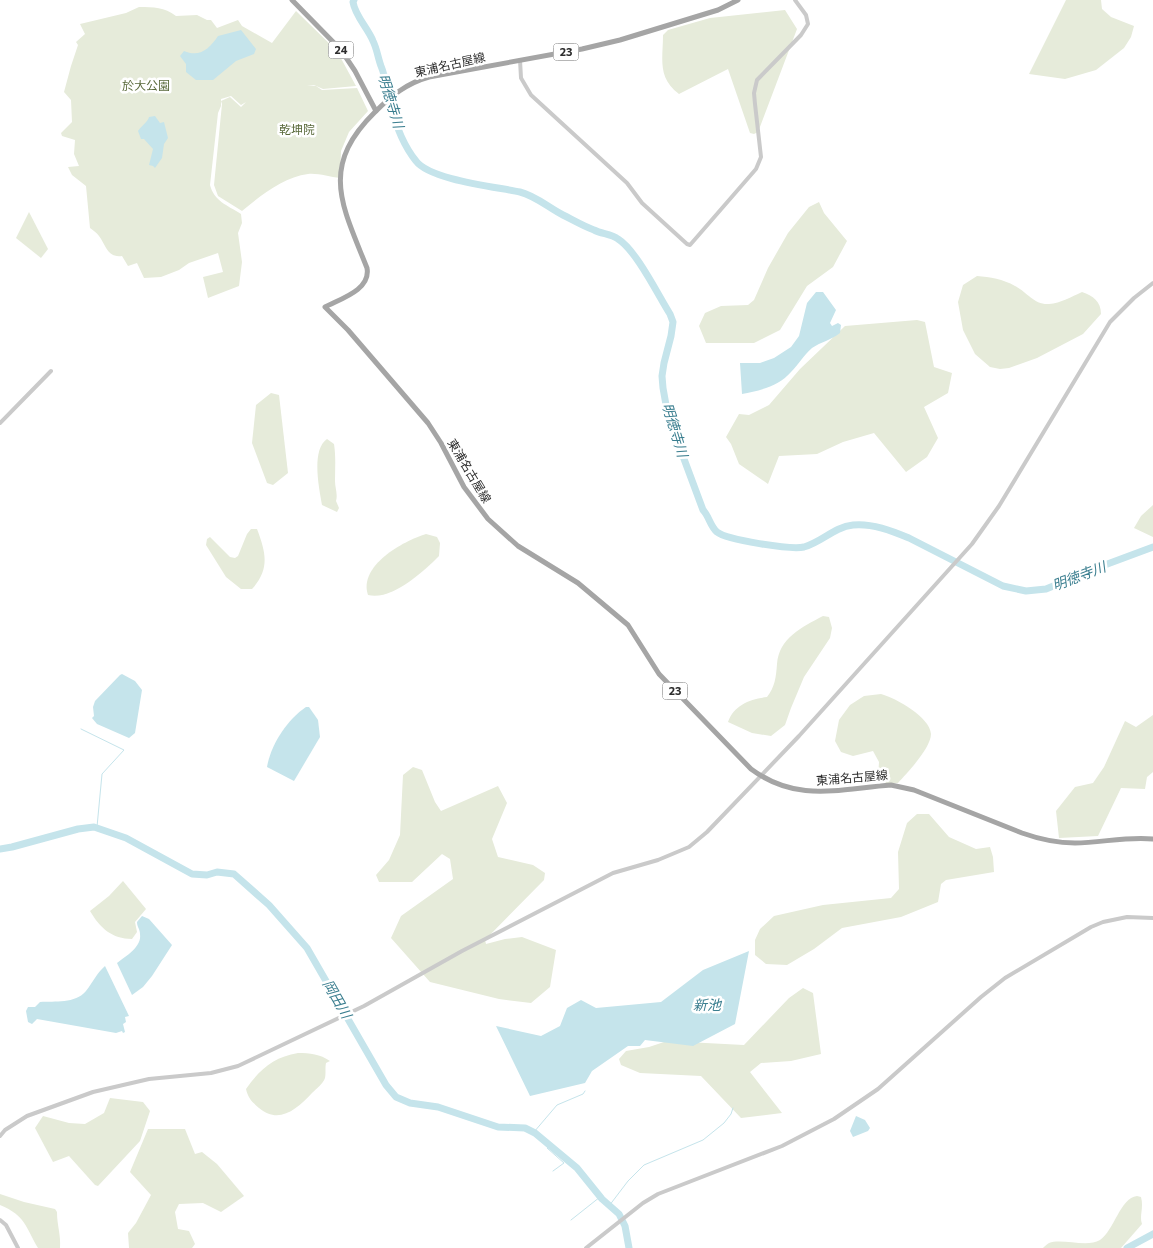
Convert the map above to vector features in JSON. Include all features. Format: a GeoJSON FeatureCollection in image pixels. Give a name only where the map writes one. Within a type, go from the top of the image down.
{"type":"FeatureCollection","features":[{"type":"Feature","properties":{"kind":"main road","name":"24"},"geometry":{"type":"LineString","coordinates":[[292,0],[349,60],[376,111]]}},
{"type":"Feature","properties":{"kind":"main road","name":"東浦名古屋線"},"geometry":{"type":"LineString","coordinates":[[738,0],[718,10],[620,40],[582,49],[421,79],[393,95],[360,127],[350,143],[343,160],[340,180],[343,206],[366,268],[367,279],[361,287],[325,307],[348,330],[428,423],[441,443],[464,488],[488,519],[518,546],[578,583],[628,625],[659,674],[750,769],[760,776],[774,783],[803,791],[815,792],[891,785],[901,786],[1022,833],[1060,843],[1139,838],[1153,839]]}},
{"type":"Feature","properties":{"kind":"street"},"geometry":{"type":"LineString","coordinates":[[520,60],[521,78],[531,96],[627,183],[642,203],[686,244],[690,245],[756,169],[761,157],[754,93],[757,80],[801,35],[808,24],[806,15],[795,0]]}},
{"type":"Feature","properties":{"kind":"street"},"geometry":{"type":"LineString","coordinates":[[0,1136],[5,1130],[27,1116],[101,1089],[149,1079],[211,1073],[238,1066],[343,1016],[462,951],[613,873],[658,860],[689,847],[707,832],[799,736],[976,539],[999,506],[1110,322],[1134,298],[1153,283]]}},
{"type":"Feature","properties":{"kind":"street"},"geometry":{"type":"LineString","coordinates":[[0,423],[51,371]]}},
{"type":"Feature","properties":{"kind":"street"},"geometry":{"type":"LineString","coordinates":[[586,1248],[658,1194],[789,1143],[849,1110],[886,1083],[981,997],[1005,978],[1067,941],[1103,922],[1127,917],[1153,918]]}},
{"type":"Feature","properties":{"kind":"street"},"geometry":{"type":"LineString","coordinates":[[0,1126],[5,1130]]}},
{"type":"Feature","properties":{"kind":"street"},"geometry":{"type":"LineString","coordinates":[[0,1220],[9,1230],[18,1248]]}},
{"type":"Feature","properties":{"kind":"green space"},"geometry":{"type":"Polygon","coordinates":[[[1066,0],[1101,0],[1102,9],[1111,17],[1134,26],[1131,37],[1124,48],[1096,70],[1065,79],[1029,74],[1066,0]]]}},
{"type":"Feature","properties":{"kind":"green space","name":"於大公園"},"geometry":{"type":"Polygon","coordinates":[[[139,7],[159,8],[176,16],[197,15],[211,20],[217,28],[238,20],[242,26],[272,43],[296,11],[337,51],[356,86],[323,89],[314,85],[307,85],[316,86],[322,90],[357,88],[368,111],[349,132],[341,151],[340,178],[308,174],[290,179],[273,188],[242,211],[218,196],[214,185],[221,101],[210,185],[218,199],[241,214],[242,223],[238,233],[242,262],[239,286],[208,298],[203,277],[223,272],[218,253],[189,263],[179,270],[161,277],[144,278],[137,263],[128,266],[122,256],[110,253],[98,235],[90,228],[86,186],[72,175],[68,167],[79,166],[74,154],[75,140],[62,136],[61,133],[72,122],[71,100],[64,92],[78,45],[76,42],[85,34],[80,24],[126,13],[139,7]],[[231,96],[221,99],[221,101],[230,97],[241,107],[246,102],[241,105],[231,96]]]}},
{"type":"Feature","properties":{"kind":"green space"},"geometry":{"type":"Polygon","coordinates":[[[785,10],[797,29],[758,132],[750,133],[728,69],[679,94],[667,81],[662,60],[663,35],[668,30],[710,18],[785,10]]]}},
{"type":"Feature","properties":{"kind":"green space"},"geometry":{"type":"Polygon","coordinates":[[[819,202],[824,213],[847,241],[833,267],[807,286],[780,330],[754,343],[706,343],[699,326],[705,313],[721,306],[748,305],[754,300],[768,268],[788,233],[809,207],[819,202]]]}},
{"type":"Feature","properties":{"kind":"green space"},"geometry":{"type":"Polygon","coordinates":[[[29,212],[48,249],[41,258],[16,238],[29,212]]]}},
{"type":"Feature","properties":{"kind":"green space"},"geometry":{"type":"Polygon","coordinates":[[[977,276],[1006,282],[1044,304],[1066,300],[1082,292],[1090,295],[1098,302],[1101,314],[1083,334],[1037,358],[1009,368],[990,367],[975,354],[963,330],[958,302],[963,285],[977,276]]]}},
{"type":"Feature","properties":{"kind":"green space"},"geometry":{"type":"Polygon","coordinates":[[[917,320],[925,322],[934,367],[952,373],[948,393],[924,407],[938,438],[927,457],[906,472],[874,433],[843,442],[817,454],[779,456],[768,484],[739,464],[726,437],[739,414],[749,415],[769,405],[800,369],[845,326],[917,320]]]}},
{"type":"Feature","properties":{"kind":"green space"},"geometry":{"type":"Polygon","coordinates":[[[271,393],[279,395],[288,473],[273,485],[267,483],[252,443],[256,405],[271,393]]]}},
{"type":"Feature","properties":{"kind":"green space"},"geometry":{"type":"Polygon","coordinates":[[[327,439],[334,444],[336,501],[339,508],[337,512],[322,505],[319,489],[317,470],[319,452],[322,444],[327,439]]]}},
{"type":"Feature","properties":{"kind":"green space"},"geometry":{"type":"Polygon","coordinates":[[[1153,505],[1153,537],[1134,528],[1141,516],[1153,505]]]}},
{"type":"Feature","properties":{"kind":"green space"},"geometry":{"type":"Polygon","coordinates":[[[251,529],[257,529],[260,538],[265,560],[264,568],[258,582],[252,589],[241,589],[226,577],[206,545],[207,539],[210,537],[230,557],[235,558],[238,556],[251,529]]]}},
{"type":"Feature","properties":{"kind":"green space"},"geometry":{"type":"Polygon","coordinates":[[[426,534],[437,537],[440,543],[439,556],[416,577],[397,589],[387,594],[368,595],[367,584],[370,574],[376,565],[385,556],[406,542],[426,534]]]}},
{"type":"Feature","properties":{"kind":"green space"},"geometry":{"type":"Polygon","coordinates":[[[823,616],[829,617],[832,628],[830,638],[804,677],[785,725],[771,736],[752,733],[728,722],[738,707],[755,699],[767,697],[775,682],[782,647],[793,634],[823,616]]]}},
{"type":"Feature","properties":{"kind":"green space"},"geometry":{"type":"Polygon","coordinates":[[[881,694],[903,704],[919,715],[925,721],[931,734],[923,753],[898,783],[886,783],[878,777],[879,762],[873,751],[853,756],[841,752],[835,741],[839,720],[850,705],[864,696],[881,694]]]}},
{"type":"Feature","properties":{"kind":"green space"},"geometry":{"type":"Polygon","coordinates":[[[1153,715],[1153,772],[1147,777],[1145,789],[1121,788],[1098,836],[1059,838],[1056,811],[1075,787],[1093,783],[1104,767],[1125,721],[1136,727],[1153,715]]]}},
{"type":"Feature","properties":{"kind":"green space"},"geometry":{"type":"Polygon","coordinates":[[[413,767],[422,770],[435,802],[441,811],[498,786],[507,803],[492,839],[498,857],[533,865],[545,873],[544,880],[485,940],[486,944],[522,937],[556,950],[550,987],[531,1003],[499,999],[430,982],[391,938],[401,916],[453,879],[450,859],[442,854],[412,882],[379,882],[376,875],[389,860],[400,835],[403,775],[413,767]]]}},
{"type":"Feature","properties":{"kind":"green space"},"geometry":{"type":"Polygon","coordinates":[[[917,814],[929,814],[949,837],[976,849],[990,847],[994,872],[946,880],[941,884],[938,902],[901,917],[842,928],[814,949],[787,965],[766,964],[755,955],[755,940],[760,929],[774,916],[823,905],[891,898],[899,889],[898,852],[907,823],[917,814]]]}},
{"type":"Feature","properties":{"kind":"green space"},"geometry":{"type":"Polygon","coordinates":[[[123,881],[146,909],[135,922],[137,932],[132,939],[118,937],[107,931],[98,923],[90,911],[109,896],[123,881]]]}},
{"type":"Feature","properties":{"kind":"green space"},"geometry":{"type":"Polygon","coordinates":[[[803,988],[813,993],[821,1054],[791,1061],[761,1063],[750,1072],[782,1113],[741,1118],[701,1076],[640,1073],[621,1065],[619,1059],[626,1051],[649,1047],[667,1041],[744,1045],[789,998],[803,988]]]}},
{"type":"Feature","properties":{"kind":"green space"},"geometry":{"type":"Polygon","coordinates":[[[298,1053],[315,1054],[330,1061],[326,1063],[324,1080],[306,1099],[287,1113],[274,1115],[266,1113],[252,1102],[246,1089],[268,1065],[298,1053]]]}},
{"type":"Feature","properties":{"kind":"green space"},"geometry":{"type":"Polygon","coordinates":[[[110,1098],[143,1102],[150,1111],[140,1141],[98,1186],[69,1156],[53,1162],[35,1128],[43,1116],[69,1123],[85,1124],[104,1113],[110,1098]]]}},
{"type":"Feature","properties":{"kind":"green space"},"geometry":{"type":"Polygon","coordinates":[[[148,1129],[185,1129],[195,1154],[202,1152],[217,1164],[244,1196],[221,1212],[203,1203],[179,1204],[175,1212],[178,1229],[189,1231],[195,1244],[192,1248],[129,1248],[128,1233],[136,1223],[151,1195],[130,1172],[148,1129]]]}},
{"type":"Feature","properties":{"kind":"green space"},"geometry":{"type":"Polygon","coordinates":[[[0,1194],[55,1209],[57,1212],[60,1248],[38,1248],[24,1222],[15,1213],[0,1205],[0,1194]]]}},
{"type":"Feature","properties":{"kind":"green space"},"geometry":{"type":"Polygon","coordinates":[[[1137,1196],[1141,1197],[1142,1201],[1142,1224],[1121,1248],[1043,1248],[1049,1243],[1054,1242],[1088,1243],[1100,1240],[1105,1236],[1126,1202],[1137,1196]]]}},
{"type":"Feature","properties":{"kind":"water"},"geometry":{"type":"Polygon","coordinates":[[[241,30],[256,49],[254,54],[236,61],[213,80],[196,80],[186,72],[186,64],[180,56],[184,51],[195,53],[204,51],[218,36],[241,30]]]}},
{"type":"Feature","properties":{"kind":"water"},"geometry":{"type":"Polygon","coordinates":[[[155,116],[160,123],[164,122],[168,138],[164,144],[162,158],[155,168],[149,165],[153,149],[144,139],[141,139],[138,131],[149,117],[155,116]]]}},
{"type":"Feature","properties":{"kind":"water"},"geometry":{"type":"Polygon","coordinates":[[[816,292],[823,292],[836,310],[830,323],[832,326],[838,323],[841,325],[840,333],[812,348],[781,381],[762,389],[742,394],[740,363],[760,363],[774,358],[791,347],[799,336],[807,303],[816,292]]]}},
{"type":"Feature","properties":{"kind":"water"},"geometry":{"type":"Polygon","coordinates":[[[122,674],[135,681],[142,690],[135,733],[129,738],[97,724],[92,718],[94,716],[93,707],[95,701],[122,674]]]}},
{"type":"Feature","properties":{"kind":"water"},"geometry":{"type":"Polygon","coordinates":[[[306,707],[309,707],[318,720],[320,737],[294,781],[267,767],[272,750],[281,733],[292,719],[306,707]]]}},
{"type":"Feature","properties":{"kind":"water"},"geometry":{"type":"Polygon","coordinates":[[[142,916],[149,919],[172,945],[152,976],[143,987],[132,995],[117,963],[133,951],[139,943],[140,934],[137,922],[142,916]]]}},
{"type":"Feature","properties":{"kind":"water","name":"新池"},"geometry":{"type":"Polygon","coordinates":[[[749,951],[735,1024],[693,1046],[645,1040],[640,1046],[628,1046],[592,1071],[585,1083],[530,1096],[496,1026],[541,1036],[560,1026],[567,1008],[581,1000],[596,1008],[661,1002],[703,970],[749,951]]]}},
{"type":"Feature","properties":{"kind":"water"},"geometry":{"type":"Polygon","coordinates":[[[105,966],[129,1016],[125,1017],[126,1022],[123,1024],[125,1032],[116,1033],[37,1019],[32,1024],[28,1022],[26,1011],[28,1007],[35,1007],[40,1002],[64,1001],[76,998],[86,991],[105,966]]]}},
{"type":"Feature","properties":{"kind":"water"},"geometry":{"type":"Polygon","coordinates":[[[856,1116],[865,1120],[870,1128],[868,1131],[853,1137],[850,1131],[856,1116]]]}},
{"type":"Feature","properties":{"kind":"waterway","name":"明徳寺川"},"geometry":{"type":"LineString","coordinates":[[354,0],[356,12],[376,47],[397,126],[403,141],[416,161],[424,168],[449,178],[532,196],[582,225],[618,239],[639,263],[673,322],[662,376],[668,416],[703,510],[717,532],[745,541],[797,548],[817,542],[846,526],[875,526],[909,538],[1003,586],[1026,591],[1046,589],[1153,547]]}},
{"type":"Feature","properties":{"kind":"waterway"},"geometry":{"type":"LineString","coordinates":[[81,729],[124,750],[102,774],[97,827]]}},
{"type":"Feature","properties":{"kind":"waterway","name":"岡田川"},"geometry":{"type":"LineString","coordinates":[[0,849],[78,829],[94,827],[126,838],[192,874],[207,875],[217,872],[234,874],[269,905],[307,948],[386,1085],[396,1097],[410,1103],[438,1107],[498,1127],[525,1128],[535,1133],[577,1168],[602,1199],[619,1214],[625,1226],[629,1248]]}},
{"type":"Feature","properties":{"kind":"waterway"},"geometry":{"type":"LineString","coordinates":[[534,1132],[557,1105],[583,1094],[585,1091]]}},
{"type":"Feature","properties":{"kind":"waterway"},"geometry":{"type":"LineString","coordinates":[[609,1206],[628,1181],[644,1165],[703,1140],[724,1123],[733,1108]]}},
{"type":"Feature","properties":{"kind":"waterway"},"geometry":{"type":"LineString","coordinates":[[550,1145],[547,1148],[564,1163],[553,1171]]}},
{"type":"Feature","properties":{"kind":"waterway"},"geometry":{"type":"LineString","coordinates":[[571,1220],[600,1197]]}},
{"type":"Feature","properties":{"kind":"waterway","name":"岡田川"},"geometry":{"type":"LineString","coordinates":[[1127,1248],[1153,1234]]}},
{"type":"Feature","properties":{"kind":"park label","name":"乾坤院"},"geometry":{"type":"Point","coordinates":[297,130]}}]}
